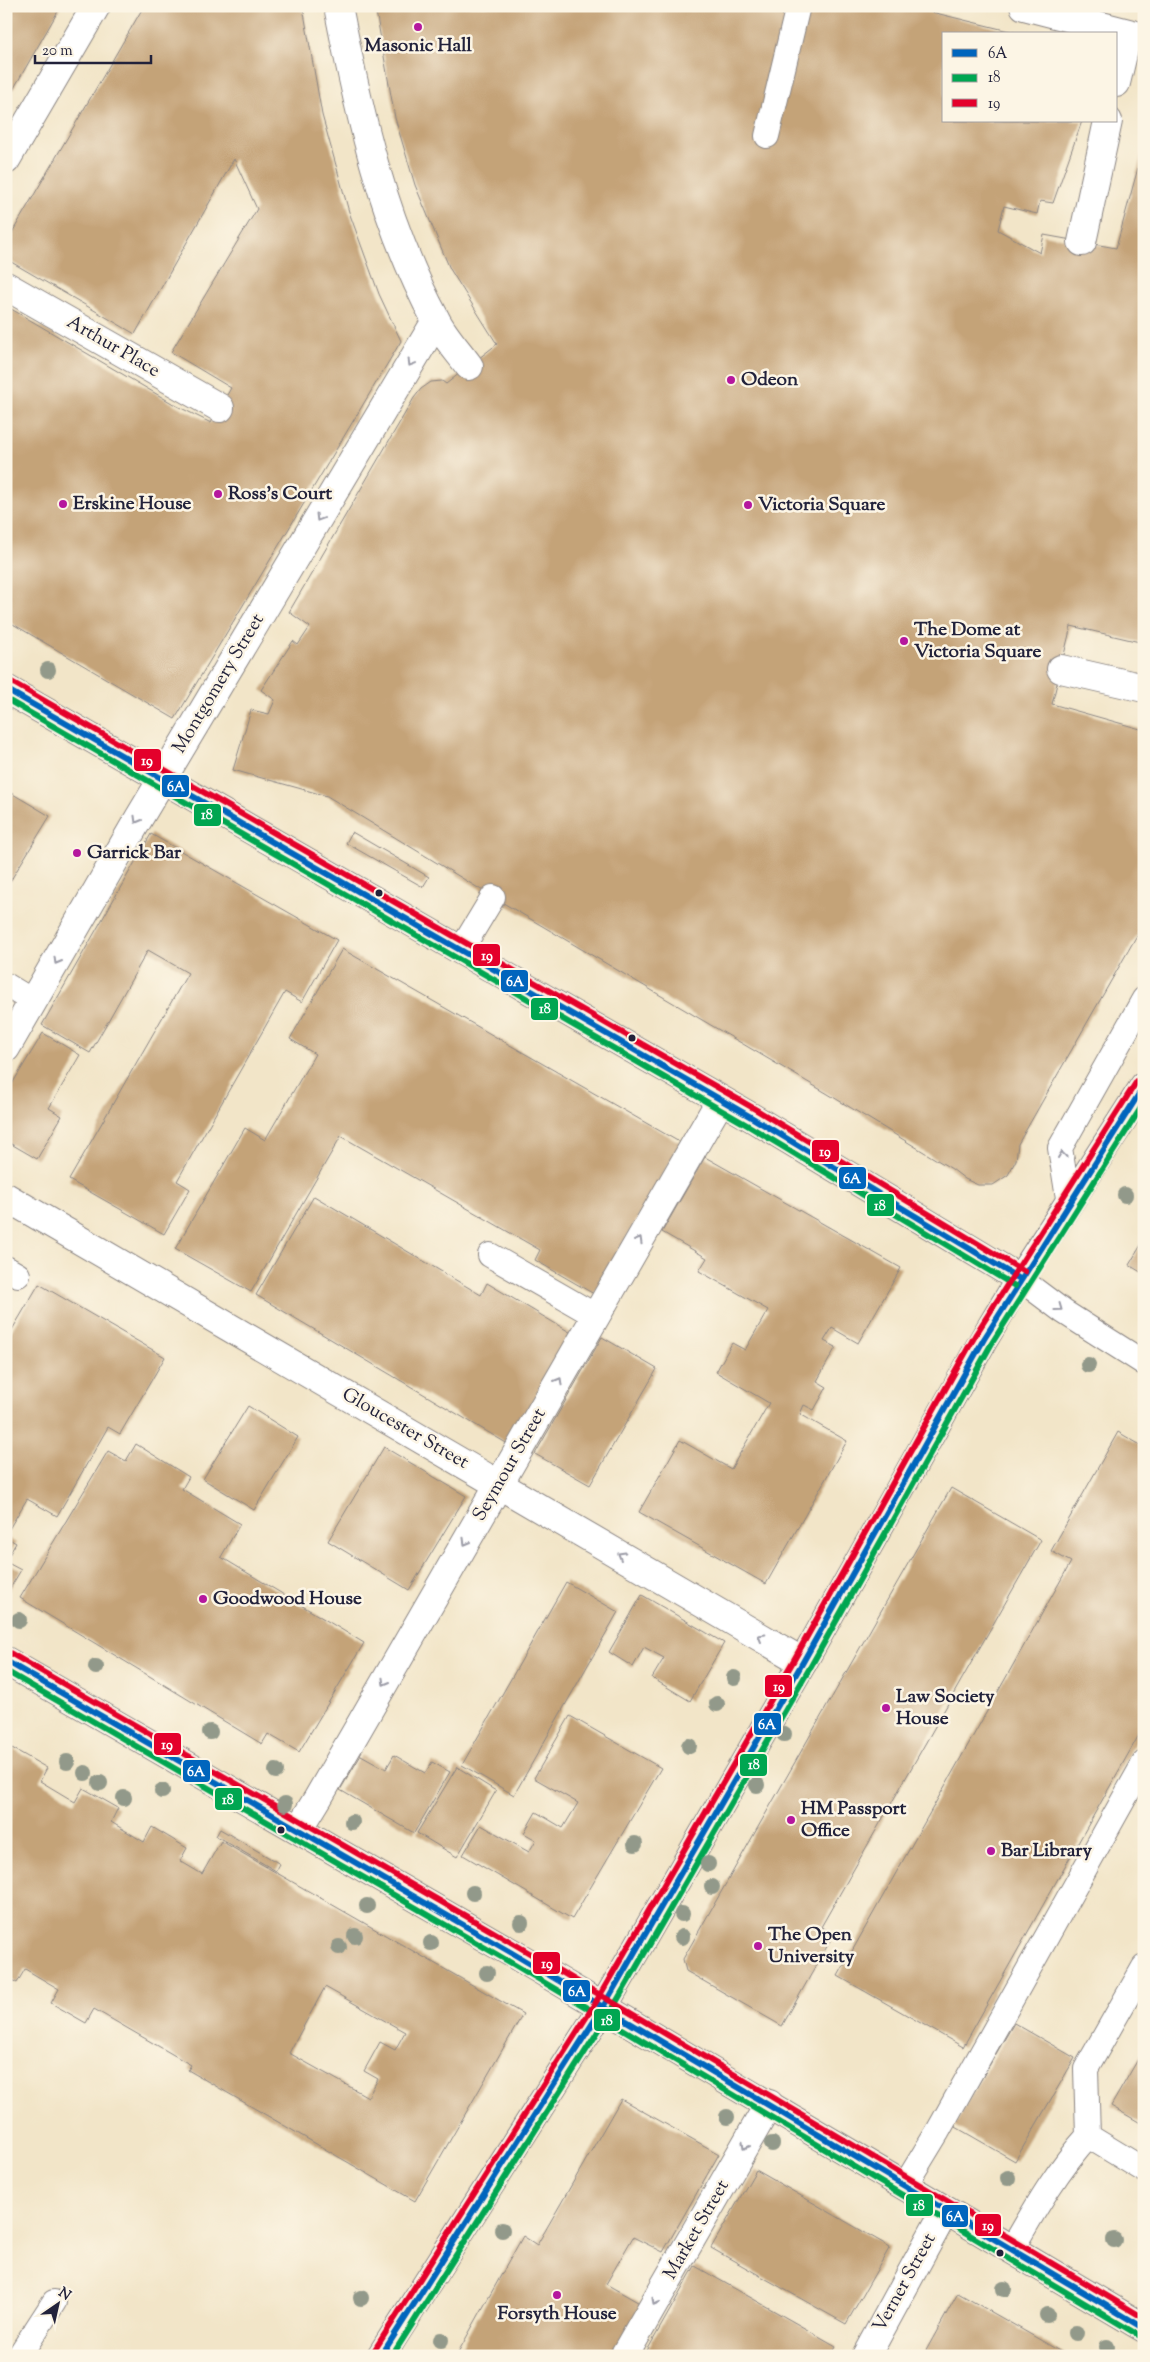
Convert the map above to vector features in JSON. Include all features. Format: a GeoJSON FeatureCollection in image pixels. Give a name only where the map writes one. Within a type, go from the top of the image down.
{"type":"FeatureCollection","features":[{"type":"Feature","properties":{"kind":"street"},"geometry":{"type":"LineString","coordinates":[[6,160],[96,6]]}},
{"type":"Feature","properties":{"kind":"street"},"geometry":{"type":"LineString","coordinates":[[338,6],[354,90],[374,167],[403,248],[436,321],[469,366]]}},
{"type":"Feature","properties":{"kind":"street"},"geometry":{"type":"LineString","coordinates":[[1024,6],[1136,35],[1118,78]]}},
{"type":"Feature","properties":{"kind":"street"},"geometry":{"type":"LineString","coordinates":[[1082,242],[1108,122]]}},
{"type":"Feature","properties":{"kind":"street","name":"Arthur Place"},"geometry":{"type":"LineString","coordinates":[[6,286],[220,408]]}},
{"type":"Feature","properties":{"kind":"street","name":"Montgomery Street"},"geometry":{"type":"LineString","coordinates":[[6,1048],[162,778],[436,321]]}},
{"type":"Feature","properties":{"kind":"street"},"geometry":{"type":"LineString","coordinates":[[1061,669],[1144,688]]}},
{"type":"Feature","properties":{"kind":"street"},"geometry":{"type":"LineString","coordinates":[[6,689],[720,1100],[1020,1279]]}},
{"type":"Feature","properties":{"kind":"street"},"geometry":{"type":"LineString","coordinates":[[381,2356],[604,2007],[803,1662],[984,1339],[1020,1279],[1144,1086]]}},
{"type":"Feature","properties":{"kind":"street","name":"Seymour Street"},"geometry":{"type":"LineString","coordinates":[[298,1829],[720,1100]]}},
{"type":"Feature","properties":{"kind":"street","name":"Gloucester Street"},"geometry":{"type":"LineString","coordinates":[[6,1197],[803,1662]]}},
{"type":"Feature","properties":{"kind":"street"},"geometry":{"type":"LineString","coordinates":[[6,1661],[604,2007],[1144,2328]]}},
{"type":"Feature","properties":{"kind":"street","name":"Market Street"},"geometry":{"type":"LineString","coordinates":[[624,2356],[769,2104]]}},
{"type":"Feature","properties":{"kind":"street","name":"Verner Street"},"geometry":{"type":"LineString","coordinates":[[866,2356],[945,2211]]}},
{"type":"Feature","properties":{"kind":"lane"},"geometry":{"type":"LineString","coordinates":[[767,136],[798,6]]}},
{"type":"Feature","properties":{"kind":"lane"},"geometry":{"type":"LineString","coordinates":[[461,950],[493,897]]}},
{"type":"Feature","properties":{"kind":"lane"},"geometry":{"type":"LineString","coordinates":[[6,985],[34,1002]]}},
{"type":"Feature","properties":{"kind":"lane"},"geometry":{"type":"LineString","coordinates":[[1069,1204],[1060,1148],[1144,998]]}},
{"type":"Feature","properties":{"kind":"lane"},"geometry":{"type":"LineString","coordinates":[[490,1255],[596,1316]]}},
{"type":"Feature","properties":{"kind":"lane"},"geometry":{"type":"LineString","coordinates":[[1020,1279],[1064,1312],[1144,1363]]}},
{"type":"Feature","properties":{"kind":"lane"},"geometry":{"type":"LineString","coordinates":[[904,2186],[938,2132],[1144,1763]]}},
{"type":"Feature","properties":{"kind":"lane"},"geometry":{"type":"LineString","coordinates":[[1012,2248],[1052,2180],[1088,2136],[1086,2068],[1144,1967]]}},
{"type":"Feature","properties":{"kind":"lane"},"geometry":{"type":"LineString","coordinates":[[1088,2136],[1144,2170]]}},
{"type":"Feature","properties":{"kind":"lane"},"geometry":{"type":"LineString","coordinates":[[19,2356],[54,2302]]}},
{"type":"Feature","properties":{"kind":"building"},"geometry":{"type":"Polygon","coordinates":[[[6,6],[61,6],[6,102],[6,6]]]}},
{"type":"Feature","properties":{"kind":"building"},"geometry":{"type":"Polygon","coordinates":[[[144,6],[297,6],[304,13],[322,115],[349,212],[379,294],[401,341],[175,719],[6,620],[6,306],[177,406],[211,423],[231,388],[171,352],[257,209],[234,159],[135,334],[6,259],[6,243],[144,6]]]}},
{"type":"Feature","properties":{"kind":"building","name":"Victoria Square"},"geometry":{"type":"Polygon","coordinates":[[[375,6],[790,6],[769,81],[757,144],[770,147],[806,6],[907,6],[1013,32],[942,32],[942,122],[1082,122],[1053,203],[1040,201],[1037,214],[1004,206],[998,230],[1040,253],[1044,235],[1116,248],[1144,146],[1144,643],[1071,626],[1052,704],[1144,730],[1144,923],[1018,1144],[1016,1160],[1008,1175],[993,1185],[978,1185],[965,1179],[952,1169],[828,1094],[493,897],[327,796],[233,770],[251,710],[269,714],[275,700],[261,690],[293,641],[298,645],[310,627],[289,612],[414,398],[421,389],[431,382],[442,381],[446,384],[497,344],[450,269],[415,185],[395,118],[375,6]]]}},
{"type":"Feature","properties":{"kind":"building"},"geometry":{"type":"Polygon","coordinates":[[[6,790],[50,816],[6,888],[6,790]]]}},
{"type":"Feature","properties":{"kind":"building"},"geometry":{"type":"Polygon","coordinates":[[[352,832],[429,877],[423,887],[346,843],[352,832]]]}},
{"type":"Feature","properties":{"kind":"building"},"geometry":{"type":"Polygon","coordinates":[[[151,834],[337,940],[302,1002],[285,992],[177,1181],[190,1189],[164,1234],[69,1180],[188,973],[148,950],[90,1053],[42,1025],[151,834]]]}},
{"type":"Feature","properties":{"kind":"building"},"geometry":{"type":"Polygon","coordinates":[[[342,949],[681,1143],[594,1294],[535,1260],[540,1250],[341,1136],[251,1292],[175,1249],[245,1128],[265,1140],[315,1054],[290,1039],[342,949]]]}},
{"type":"Feature","properties":{"kind":"building"},"geometry":{"type":"Polygon","coordinates":[[[43,1033],[80,1055],[49,1108],[62,1116],[37,1159],[6,1141],[6,1094],[43,1033]]]}},
{"type":"Feature","properties":{"kind":"building"},"geometry":{"type":"Polygon","coordinates":[[[705,1157],[901,1268],[858,1343],[832,1328],[824,1341],[836,1347],[817,1381],[827,1387],[814,1410],[804,1405],[800,1414],[847,1441],[766,1584],[639,1512],[680,1440],[731,1469],[769,1403],[716,1372],[732,1343],[745,1350],[768,1310],[699,1271],[707,1258],[662,1232],[705,1157]]]}},
{"type":"Feature","properties":{"kind":"building"},"geometry":{"type":"Polygon","coordinates":[[[314,1196],[481,1295],[487,1283],[573,1334],[508,1444],[256,1295],[314,1196]]]}},
{"type":"Feature","properties":{"kind":"building"},"geometry":{"type":"Polygon","coordinates":[[[1144,1240],[1144,1274],[1129,1265],[1144,1240]]]}},
{"type":"Feature","properties":{"kind":"building"},"geometry":{"type":"Polygon","coordinates":[[[39,1284],[165,1357],[120,1434],[108,1427],[57,1516],[27,1499],[6,1534],[6,1340],[39,1284]]]}},
{"type":"Feature","properties":{"kind":"building"},"geometry":{"type":"Polygon","coordinates":[[[602,1337],[657,1369],[590,1485],[535,1454],[602,1337]]]}},
{"type":"Feature","properties":{"kind":"building"},"geometry":{"type":"Polygon","coordinates":[[[248,1406],[298,1437],[254,1510],[203,1479],[248,1406]]]}},
{"type":"Feature","properties":{"kind":"building","name":"Bar Library"},"geometry":{"type":"Polygon","coordinates":[[[1118,1432],[1144,1447],[1144,1726],[963,2047],[838,1976],[1071,1562],[1051,1551],[1118,1432]]]}},
{"type":"Feature","properties":{"kind":"building","name":"Goodwood House"},"geometry":{"type":"Polygon","coordinates":[[[136,1444],[189,1477],[182,1489],[240,1524],[221,1557],[364,1643],[299,1752],[268,1734],[262,1744],[20,1598],[108,1451],[126,1461],[136,1444]]]}},
{"type":"Feature","properties":{"kind":"building"},"geometry":{"type":"Polygon","coordinates":[[[384,1447],[466,1496],[409,1590],[328,1541],[384,1447]]]}},
{"type":"Feature","properties":{"kind":"building","name":"Law Society House"},"geometry":{"type":"Polygon","coordinates":[[[951,1488],[1041,1540],[821,1927],[834,1934],[782,2026],[686,1971],[683,1959],[951,1488]]]}},
{"type":"Feature","properties":{"kind":"building"},"geometry":{"type":"Polygon","coordinates":[[[6,1537],[16,1543],[6,1560],[6,1537]]]}},
{"type":"Feature","properties":{"kind":"building"},"geometry":{"type":"Polygon","coordinates":[[[6,1562],[21,1570],[6,1595],[6,1562]]]}},
{"type":"Feature","properties":{"kind":"building"},"geometry":{"type":"Polygon","coordinates":[[[566,1582],[618,1612],[514,1795],[462,1765],[566,1582]]]}},
{"type":"Feature","properties":{"kind":"building"},"geometry":{"type":"Polygon","coordinates":[[[642,1595],[724,1643],[690,1701],[652,1678],[664,1658],[644,1647],[633,1667],[609,1652],[642,1595]]]}},
{"type":"Feature","properties":{"kind":"building"},"geometry":{"type":"Polygon","coordinates":[[[570,1716],[661,1768],[572,1919],[463,1855],[481,1825],[529,1852],[536,1840],[524,1833],[536,1812],[563,1828],[578,1803],[534,1778],[570,1716]]]}},
{"type":"Feature","properties":{"kind":"building"},"geometry":{"type":"Polygon","coordinates":[[[12,1748],[47,1768],[40,1781],[75,1802],[83,1788],[118,1808],[111,1822],[144,1842],[152,1827],[187,1848],[180,1861],[202,1874],[221,1841],[523,2014],[415,2201],[188,2070],[191,2065],[94,2009],[86,2023],[51,2003],[59,1989],[25,1969],[17,1983],[6,1977],[6,1758],[12,1748]],[[325,1987],[289,2053],[368,2097],[378,2079],[364,2071],[380,2042],[395,2050],[405,2032],[325,1987]]]}},
{"type":"Feature","properties":{"kind":"building"},"geometry":{"type":"Polygon","coordinates":[[[361,1755],[386,1769],[394,1755],[425,1773],[432,1762],[450,1772],[414,1833],[340,1790],[361,1755]]]}},
{"type":"Feature","properties":{"kind":"building"},"geometry":{"type":"Polygon","coordinates":[[[457,1767],[496,1791],[457,1857],[417,1833],[457,1767]]]}},
{"type":"Feature","properties":{"kind":"building"},"geometry":{"type":"Polygon","coordinates":[[[220,1829],[280,1864],[276,1871],[216,1836],[220,1829]]]}},
{"type":"Feature","properties":{"kind":"building"},"geometry":{"type":"Polygon","coordinates":[[[1014,2023],[1075,2058],[1015,2161],[954,2126],[1014,2023]]]}},
{"type":"Feature","properties":{"kind":"building"},"geometry":{"type":"Polygon","coordinates":[[[1144,2049],[1144,2125],[1111,2106],[1144,2049]]]}},
{"type":"Feature","properties":{"kind":"building"},"geometry":{"type":"Polygon","coordinates":[[[621,2099],[719,2154],[663,2252],[633,2237],[606,2284],[643,2305],[613,2356],[456,2356],[523,2236],[537,2245],[621,2099]]]}},
{"type":"Feature","properties":{"kind":"building"},"geometry":{"type":"Polygon","coordinates":[[[756,2170],[890,2247],[846,2324],[711,2248],[756,2170]]]}},
{"type":"Feature","properties":{"kind":"building"},"geometry":{"type":"Polygon","coordinates":[[[695,2266],[836,2346],[830,2356],[644,2356],[695,2266]]]}},
{"type":"Feature","properties":{"kind":"building"},"geometry":{"type":"Polygon","coordinates":[[[958,2293],[1016,2326],[1068,2356],[923,2356],[958,2293]]]}},
{"type":"Feature","properties":{"kind":"transit line","name":"19"},"geometry":{"type":"LineString","coordinates":[[10,681],[755,1109],[1025,1272]]}},
{"type":"Feature","properties":{"kind":"transit line","name":"6A"},"geometry":{"type":"LineString","coordinates":[[6,689],[751,1117],[1020,1279]]}},
{"type":"Feature","properties":{"kind":"transit line","name":"18"},"geometry":{"type":"LineString","coordinates":[[6,699],[747,1125],[1015,1286]]}},
{"type":"Feature","properties":{"kind":"transit line","name":"19"},"geometry":{"type":"LineString","coordinates":[[374,2351],[596,2002],[795,1658],[976,1334],[1137,1081]]}},
{"type":"Feature","properties":{"kind":"transit line","name":"6A"},"geometry":{"type":"LineString","coordinates":[[381,2356],[603,2007],[803,1662],[984,1339],[1144,1086]]}},
{"type":"Feature","properties":{"kind":"transit line","name":"18"},"geometry":{"type":"LineString","coordinates":[[392,2356],[611,2011],[811,1666],[992,1343],[1144,1103]]}},
{"type":"Feature","properties":{"kind":"transit line","name":"19"},"geometry":{"type":"LineString","coordinates":[[10,1653],[516,1945],[1144,2318]]}},
{"type":"Feature","properties":{"kind":"transit line","name":"6A"},"geometry":{"type":"LineString","coordinates":[[6,1661],[512,1953],[1144,2328]]}},
{"type":"Feature","properties":{"kind":"transit line","name":"18"},"geometry":{"type":"LineString","coordinates":[[6,1671],[508,1961],[1140,2336]]}},
{"type":"Feature","properties":{"kind":"place","name":"Masonic Hall"},"geometry":{"type":"Point","coordinates":[418,27]}},
{"type":"Feature","properties":{"kind":"place","name":"Odeon"},"geometry":{"type":"Point","coordinates":[731,380]}},
{"type":"Feature","properties":{"kind":"place","name":"Ross's Court"},"geometry":{"type":"Point","coordinates":[218,494]}},
{"type":"Feature","properties":{"kind":"place","name":"Erskine House"},"geometry":{"type":"Point","coordinates":[63,504]}},
{"type":"Feature","properties":{"kind":"place","name":"Victoria Square"},"geometry":{"type":"Point","coordinates":[748,505]}},
{"type":"Feature","properties":{"kind":"place","name":"The Dome at Victoria Square"},"geometry":{"type":"Point","coordinates":[904,641]}},
{"type":"Feature","properties":{"kind":"place","name":"Garrick Bar"},"geometry":{"type":"Point","coordinates":[77,853]}},
{"type":"Feature","properties":{"kind":"place","name":"Goodwood House"},"geometry":{"type":"Point","coordinates":[203,1599]}},
{"type":"Feature","properties":{"kind":"place","name":"Law Society House"},"geometry":{"type":"Point","coordinates":[886,1708]}},
{"type":"Feature","properties":{"kind":"place","name":"HM Passport Office"},"geometry":{"type":"Point","coordinates":[791,1820]}},
{"type":"Feature","properties":{"kind":"place","name":"Bar Library"},"geometry":{"type":"Point","coordinates":[991,1851]}},
{"type":"Feature","properties":{"kind":"place","name":"The Open University"},"geometry":{"type":"Point","coordinates":[758,1946]}},
{"type":"Feature","properties":{"kind":"place","name":"Forsyth House"},"geometry":{"type":"Point","coordinates":[557,2295]}}]}
